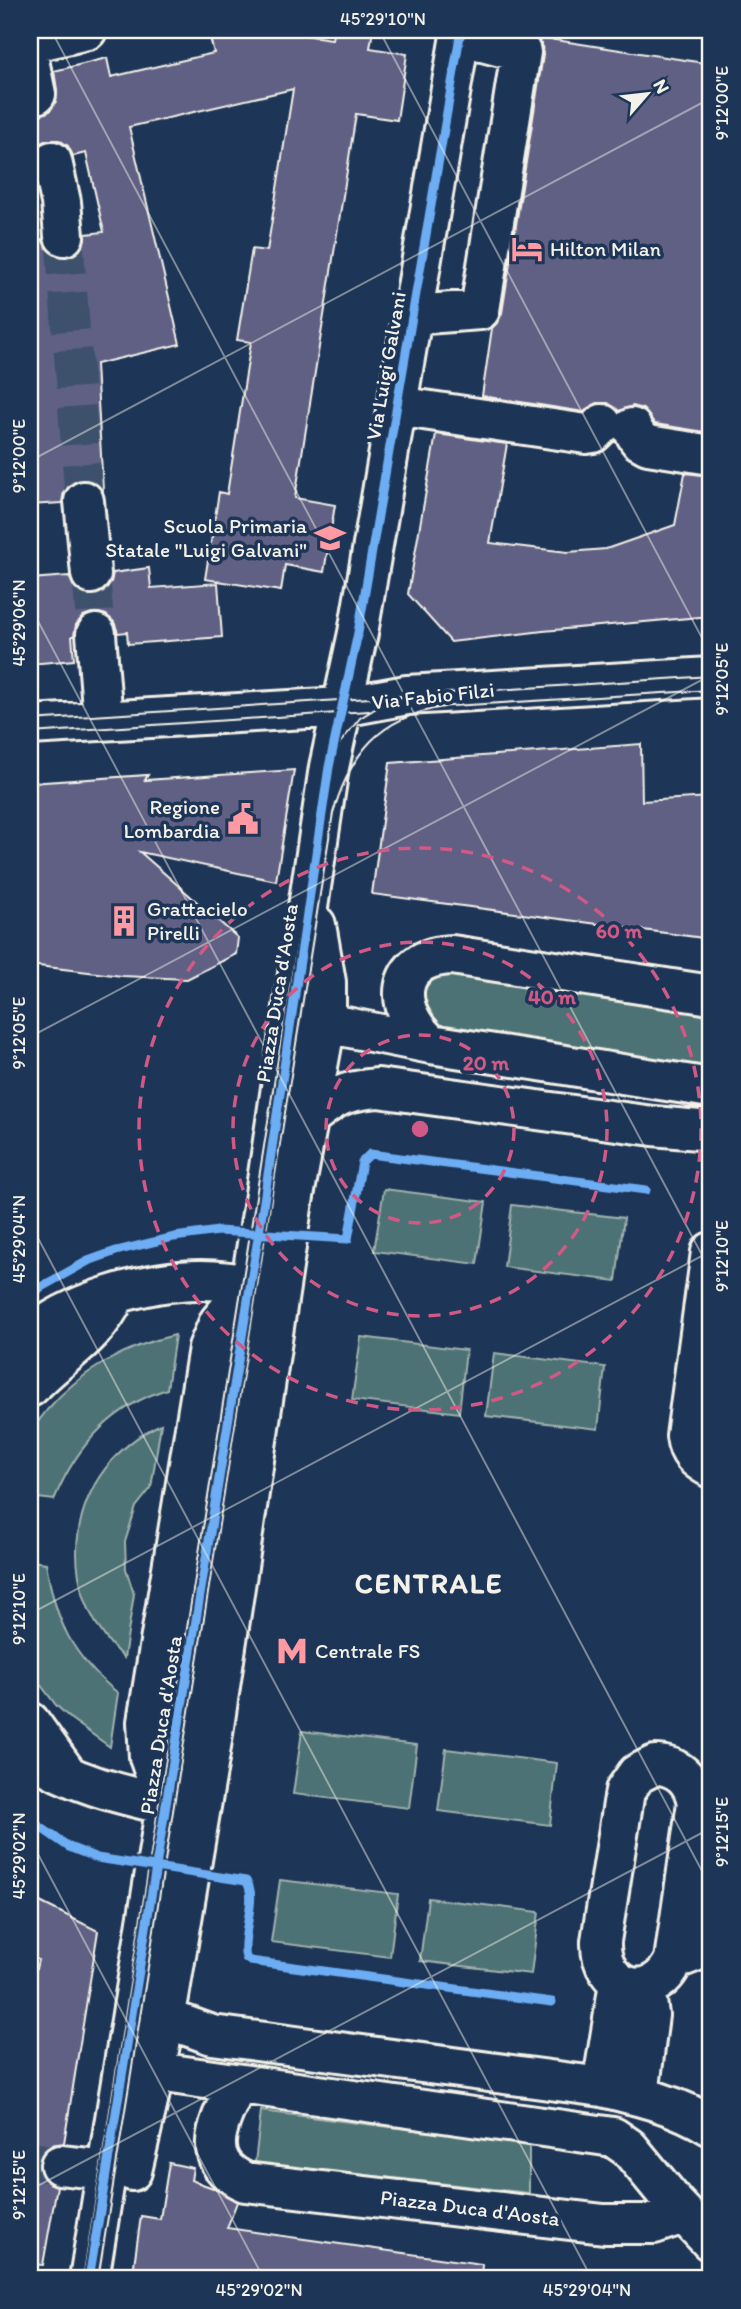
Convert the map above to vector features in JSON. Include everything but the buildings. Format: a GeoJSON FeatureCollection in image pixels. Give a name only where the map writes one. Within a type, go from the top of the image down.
{"type":"FeatureCollection","features":[{"type":"Feature","properties":{"kind":"street"},"geometry":{"type":"LineString","coordinates":[[30,43],[87,30]]}},
{"type":"Feature","properties":{"kind":"street"},"geometry":{"type":"LineString","coordinates":[[412,315],[480,310],[521,52],[460,33]]}},
{"type":"Feature","properties":{"kind":"street","name":"Via Luigi Galvani"},"geometry":{"type":"LineString","coordinates":[[342,707],[358,633],[460,33]]}},
{"type":"Feature","properties":{"kind":"street"},"geometry":{"type":"LineString","coordinates":[[52,161],[61,202],[64,236]]}},
{"type":"Feature","properties":{"kind":"street"},"geometry":{"type":"LineString","coordinates":[[397,406],[586,434],[617,426],[648,445],[711,455]]}},
{"type":"Feature","properties":{"kind":"street"},"geometry":{"type":"LineString","coordinates":[[85,500],[91,575]]}},
{"type":"Feature","properties":{"kind":"street"},"geometry":{"type":"LineString","coordinates":[[96,634],[103,720]]}},
{"type":"Feature","properties":{"kind":"street","name":"Via Fabio Filzi"},"geometry":{"type":"LineString","coordinates":[[30,725],[342,707],[404,695],[711,677]]}},
{"type":"Feature","properties":{"kind":"street","name":"Piazza Duca d'Aosta"},"geometry":{"type":"LineString","coordinates":[[141,2060],[165,2018],[204,1784],[265,1289],[309,1019],[327,996],[310,896],[342,707]]}},
{"type":"Feature","properties":{"kind":"street"},"geometry":{"type":"LineString","coordinates":[[431,1044],[412,1026],[403,1005],[406,982],[419,965],[439,955],[711,995]]}},
{"type":"Feature","properties":{"kind":"street"},"geometry":{"type":"LineString","coordinates":[[309,1019],[431,1044],[711,1088]]}},
{"type":"Feature","properties":{"kind":"street","name":"Piazza Duca d'Aosta"},"geometry":{"type":"LineString","coordinates":[[120,2171],[141,2060],[166,1805],[149,1757],[147,1722],[208,1348],[219,1322],[265,1289],[308,1118],[309,1019]]}},
{"type":"Feature","properties":{"kind":"street"},"geometry":{"type":"LineString","coordinates":[[378,1088],[383,1070],[389,1062],[407,1051],[431,1044]]}},
{"type":"Feature","properties":{"kind":"street"},"geometry":{"type":"LineString","coordinates":[[308,1118],[339,1095],[378,1088],[653,1126],[711,1131]]}},
{"type":"Feature","properties":{"kind":"street"},"geometry":{"type":"LineString","coordinates":[[711,1252],[686,1436],[687,1447],[694,1457],[711,1468]]}},
{"type":"Feature","properties":{"kind":"street"},"geometry":{"type":"LineString","coordinates":[[33,1327],[116,1295],[181,1281],[216,1280],[265,1289]]}},
{"type":"Feature","properties":{"kind":"street"},"geometry":{"type":"LineString","coordinates":[[30,1387],[88,1337],[104,1317],[116,1295]]}},
{"type":"Feature","properties":{"kind":"street"},"geometry":{"type":"LineString","coordinates":[[30,1722],[68,1775]]}},
{"type":"Feature","properties":{"kind":"street","name":"Piazza Duca d'Aosta"},"geometry":{"type":"LineString","coordinates":[[30,1755],[68,1775],[114,1793],[166,1805],[204,1784]]}},
{"type":"Feature","properties":{"kind":"street"},"geometry":{"type":"LineString","coordinates":[[632,1985],[664,1977],[674,1960],[704,1808],[685,1776],[666,1765],[645,1768],[625,1791],[600,1951],[606,1969],[632,1985],[649,2015],[639,2095]]}},
{"type":"Feature","properties":{"kind":"street"},"geometry":{"type":"LineString","coordinates":[[674,1960],[707,1947],[711,1919]]}},
{"type":"Feature","properties":{"kind":"street"},"geometry":{"type":"LineString","coordinates":[[602,2087],[632,1985]]}},
{"type":"Feature","properties":{"kind":"street"},"geometry":{"type":"LineString","coordinates":[[165,2018],[212,2035],[602,2087],[639,2095],[674,2107],[711,2126]]}},
{"type":"Feature","properties":{"kind":"street","name":"Piazza Duca d'Aosta"},"geometry":{"type":"LineString","coordinates":[[141,2060],[237,2084],[606,2134],[629,2148],[704,2234]]}},
{"type":"Feature","properties":{"kind":"street","name":"Piazza Duca d'Aosta"},"geometry":{"type":"LineString","coordinates":[[237,2084],[218,2126],[215,2148],[227,2172],[245,2182],[604,2224],[654,2224],[669,2221],[704,2234]]}},
{"type":"Feature","properties":{"kind":"street"},"geometry":{"type":"LineString","coordinates":[[60,2165],[120,2171]]}},
{"type":"Feature","properties":{"kind":"street"},"geometry":{"type":"LineString","coordinates":[[89,2279],[120,2171]]}},
{"type":"Feature","properties":{"kind":"street"},"geometry":{"type":"LineString","coordinates":[[113,2279],[120,2171]]}},
{"type":"Feature","properties":{"kind":"green space"},"geometry":{"type":"Polygon","coordinates":[[[444,970],[711,1011],[711,1071],[436,1027],[422,1010],[426,981],[444,970]]]}},
{"type":"Feature","properties":{"kind":"green space"},"geometry":{"type":"Polygon","coordinates":[[[384,1189],[486,1202],[477,1264],[374,1251],[384,1189]]]}},
{"type":"Feature","properties":{"kind":"green space"},"geometry":{"type":"Polygon","coordinates":[[[512,1205],[624,1218],[616,1281],[504,1267],[512,1205]]]}},
{"type":"Feature","properties":{"kind":"green space"},"geometry":{"type":"Polygon","coordinates":[[[175,1335],[167,1389],[129,1406],[98,1431],[73,1462],[54,1500],[30,1497],[30,1437],[47,1410],[74,1383],[105,1362],[139,1346],[175,1335]]]}},
{"type":"Feature","properties":{"kind":"green space"},"geometry":{"type":"Polygon","coordinates":[[[361,1337],[466,1350],[459,1413],[352,1400],[361,1337]]]}},
{"type":"Feature","properties":{"kind":"green space"},"geometry":{"type":"Polygon","coordinates":[[[494,1353],[605,1367],[598,1429],[486,1416],[494,1353]]]}},
{"type":"Feature","properties":{"kind":"green space"},"geometry":{"type":"Polygon","coordinates":[[[161,1424],[151,1488],[136,1507],[125,1542],[126,1569],[134,1594],[124,1658],[100,1629],[84,1598],[78,1564],[79,1531],[88,1499],[105,1469],[129,1444],[161,1424]]]}},
{"type":"Feature","properties":{"kind":"green space"},"geometry":{"type":"Polygon","coordinates":[[[30,1561],[46,1563],[55,1602],[68,1636],[89,1666],[118,1693],[110,1747],[56,1705],[30,1671],[30,1561]]]}},
{"type":"Feature","properties":{"kind":"green space"},"geometry":{"type":"Polygon","coordinates":[[[302,1731],[417,1745],[409,1808],[293,1794],[302,1731]]]}},
{"type":"Feature","properties":{"kind":"green space"},"geometry":{"type":"Polygon","coordinates":[[[446,1749],[557,1763],[550,1825],[438,1811],[446,1749]]]}},
{"type":"Feature","properties":{"kind":"green space"},"geometry":{"type":"Polygon","coordinates":[[[280,1880],[398,1894],[390,1957],[271,1942],[280,1880]]]}},
{"type":"Feature","properties":{"kind":"green space"},"geometry":{"type":"Polygon","coordinates":[[[428,1898],[539,1912],[531,1974],[420,1961],[428,1898]]]}},
{"type":"Feature","properties":{"kind":"green space"},"geometry":{"type":"Polygon","coordinates":[[[261,2111],[529,2144],[529,2193],[255,2163],[261,2111]]]}},
{"type":"Feature","properties":{"kind":"tunnel"},"geometry":{"type":"LineString","coordinates":[[64,236],[84,501]]}},
{"type":"Feature","properties":{"kind":"tunnel"},"geometry":{"type":"LineString","coordinates":[[91,574],[96,634]]}},
{"type":"Feature","properties":{"kind":"tunnel"},"geometry":{"type":"LineString","coordinates":[[30,2161],[60,2165]]}},
{"type":"Feature","properties":{"kind":"tram line"},"geometry":{"type":"LineString","coordinates":[[30,720],[711,676]]}},
{"type":"Feature","properties":{"kind":"tram line"},"geometry":{"type":"LineString","coordinates":[[435,707],[711,690]]}},
{"type":"Feature","properties":{"kind":"tram line"},"geometry":{"type":"LineString","coordinates":[[83,2279],[285,1015],[325,782],[340,743],[360,718],[388,701],[410,695]]}},
{"type":"Feature","properties":{"kind":"tram line"},"geometry":{"type":"LineString","coordinates":[[98,2279],[333,813],[349,773],[371,741],[402,719],[444,707]]}},
{"type":"Feature","properties":{"kind":"tram line"},"geometry":{"type":"LineString","coordinates":[[30,733],[369,711]]}},
{"type":"Feature","properties":{"kind":"cycle path"},"geometry":{"type":"LineString","coordinates":[[89,2279],[264,1201],[329,767],[358,633],[461,30]]}},
{"type":"Feature","properties":{"kind":"cycle path"},"geometry":{"type":"LineString","coordinates":[[30,1297],[41,1287],[88,1261],[116,1251],[174,1237],[218,1231],[348,1239],[362,1162],[370,1154],[646,1190]]}},
{"type":"Feature","properties":{"kind":"cycle path"},"geometry":{"type":"LineString","coordinates":[[30,1820],[69,1847],[97,1858],[246,1881],[251,1896],[245,1949],[246,1958],[250,1961],[552,2002]]}},
{"type":"Feature","properties":{"kind":"place","name":"Hilton Milan"},"geometry":{"type":"Point","coordinates":[527,249]}},
{"type":"Feature","properties":{"kind":"place","name":"Scuola Primaria Statale \"Luigi Galvani\""},"geometry":{"type":"Point","coordinates":[330,538]}},
{"type":"Feature","properties":{"kind":"place","name":"Regione Lombardia"},"geometry":{"type":"Point","coordinates":[243,819]}},
{"type":"Feature","properties":{"kind":"place","name":"Grattacielo Pirelli"},"geometry":{"type":"Point","coordinates":[124,921]}},
{"type":"Feature","properties":{"kind":"place","name":"Centrale FS"},"geometry":{"type":"Point","coordinates":[292,1651]}},
{"type":"Feature","properties":{"kind":"district","name":"CENTRALE"},"geometry":{"type":"Point","coordinates":[429,1583]}}]}
